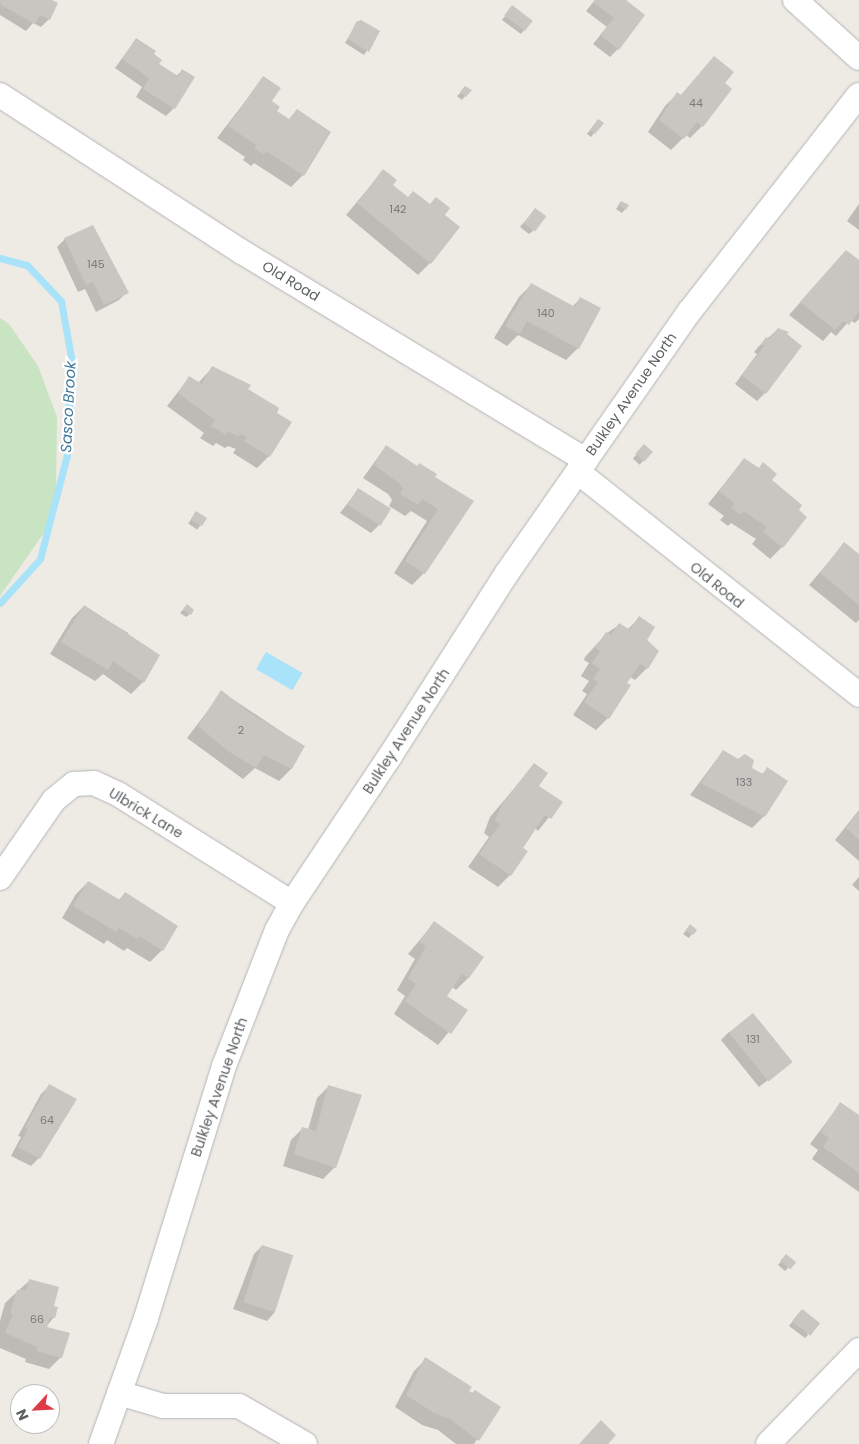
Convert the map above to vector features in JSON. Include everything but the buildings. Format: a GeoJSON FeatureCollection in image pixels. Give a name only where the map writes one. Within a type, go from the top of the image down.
{"type":"FeatureCollection","features":[{"type":"Feature","properties":{"kind":"street"},"geometry":{"type":"LineString","coordinates":[[795,0],[859,58]]}},
{"type":"Feature","properties":{"kind":"street","name":"Old Road"},"geometry":{"type":"LineString","coordinates":[[0,95],[242,252],[582,466],[859,695]]}},
{"type":"Feature","properties":{"kind":"street","name":"Bulkley Avenue North"},"geometry":{"type":"LineString","coordinates":[[101,1444],[146,1318],[224,1066],[277,930],[292,903],[390,756],[507,573],[690,310],[859,96]]}},
{"type":"Feature","properties":{"kind":"street","name":"Ulbrick Lane"},"geometry":{"type":"LineString","coordinates":[[0,878],[54,800],[74,784],[94,783],[118,794],[292,903]]}},
{"type":"Feature","properties":{"kind":"street"},"geometry":{"type":"LineString","coordinates":[[768,1444],[859,1350]]}},
{"type":"Feature","properties":{"kind":"street"},"geometry":{"type":"LineString","coordinates":[[119,1393],[164,1406],[239,1406],[305,1444]]}},
{"type":"Feature","properties":{"kind":"green space"},"geometry":{"type":"Polygon","coordinates":[[[0,318],[9,324],[38,366],[57,417],[56,489],[50,524],[0,596],[0,318]]]}},
{"type":"Feature","properties":{"kind":"water"},"geometry":{"type":"Polygon","coordinates":[[[266,652],[302,673],[292,690],[256,669],[266,652]]]}},
{"type":"Feature","properties":{"kind":"waterway","name":"Sasco Brook"},"geometry":{"type":"LineString","coordinates":[[0,258],[27,265],[61,301],[71,357],[67,455],[40,559],[0,603]]}}]}
